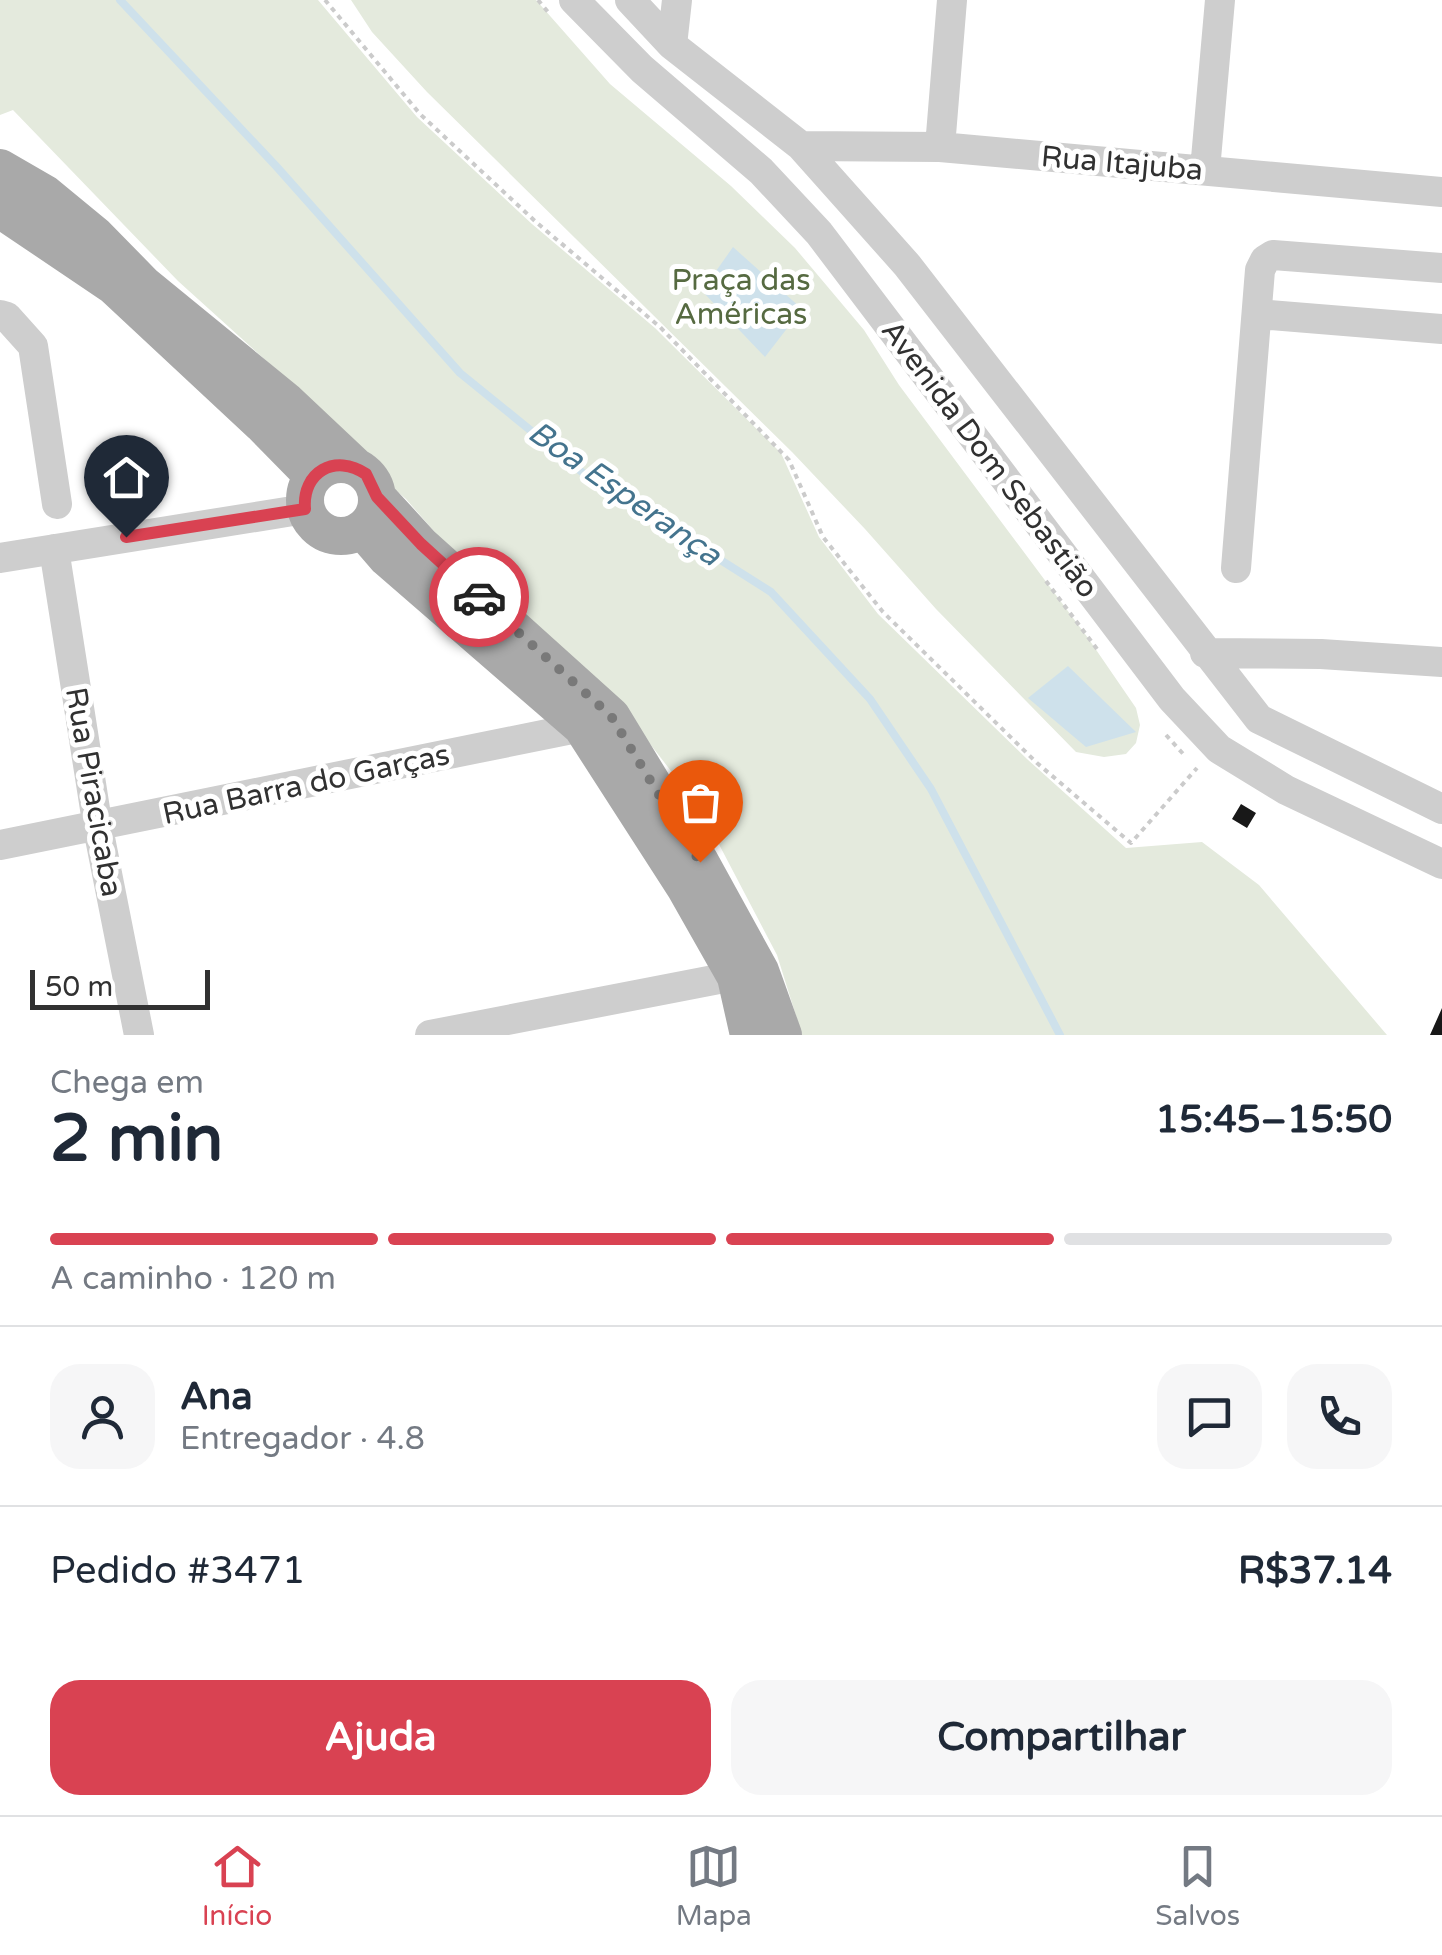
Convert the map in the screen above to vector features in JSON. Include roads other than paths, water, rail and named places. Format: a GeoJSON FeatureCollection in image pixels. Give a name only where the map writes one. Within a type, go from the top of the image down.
{"type":"FeatureCollection","features":[{"type":"Feature","properties":{"kind":"main road"},"geometry":{"type":"LineString","coordinates":[[0,168],[45,194],[144,285],[288,402],[364,497]]}},
{"type":"Feature","properties":{"kind":"main road"},"geometry":{"type":"LineString","coordinates":[[0,210],[114,286],[262,424],[309,493],[312,522],[322,531],[349,535],[364,497]]}},
{"type":"Feature","properties":{"kind":"main road"},"geometry":{"type":"LineString","coordinates":[[309,493],[332,464],[364,497],[421,544],[597,721],[685,887],[748,974],[783,1035]]}},
{"type":"Feature","properties":{"kind":"main road"},"geometry":{"type":"LineString","coordinates":[[748,974],[749,1035]]}},
{"type":"Feature","properties":{"kind":"street","name":"Avenida Dom Sebastião"},"geometry":{"type":"LineString","coordinates":[[630,0],[672,45],[801,146],[907,265],[1258,719],[1442,809]]}},
{"type":"Feature","properties":{"kind":"street"},"geometry":{"type":"LineString","coordinates":[[672,45],[677,0]]}},
{"type":"Feature","properties":{"kind":"street"},"geometry":{"type":"LineString","coordinates":[[940,146],[952,0]]}},
{"type":"Feature","properties":{"kind":"street"},"geometry":{"type":"LineString","coordinates":[[1205,170],[1220,0]]}},
{"type":"Feature","properties":{"kind":"street","name":"Avenida Dom Sebastião"},"geometry":{"type":"LineString","coordinates":[[561,6],[761,171],[819,233],[1172,699],[1218,749],[1286,790],[1438,854]]}},
{"type":"Feature","properties":{"kind":"street","name":"Rua Itajuba"},"geometry":{"type":"LineString","coordinates":[[801,146],[940,146],[1442,192]]}},
{"type":"Feature","properties":{"kind":"street"},"geometry":{"type":"LineString","coordinates":[[1236,568],[1260,270],[1265,260],[1273,255],[1442,268]]}},
{"type":"Feature","properties":{"kind":"street"},"geometry":{"type":"LineString","coordinates":[[0,314],[33,346],[57,504]]}},
{"type":"Feature","properties":{"kind":"street"},"geometry":{"type":"LineString","coordinates":[[1258,314],[1442,328]]}},
{"type":"Feature","properties":{"kind":"street"},"geometry":{"type":"LineString","coordinates":[[0,558],[309,493]]}},
{"type":"Feature","properties":{"kind":"street","name":"Rua Piracicaba"},"geometry":{"type":"LineString","coordinates":[[54,548],[98,828],[139,1035]]}},
{"type":"Feature","properties":{"kind":"street"},"geometry":{"type":"LineString","coordinates":[[1205,653],[1321,654],[1442,662]]}},
{"type":"Feature","properties":{"kind":"street","name":"Rua Barra do Garças"},"geometry":{"type":"LineString","coordinates":[[0,845],[98,828],[597,721]]}},
{"type":"Feature","properties":{"kind":"street"},"geometry":{"type":"LineString","coordinates":[[430,1035],[748,974]]}},
{"type":"Feature","properties":{"kind":"water"},"geometry":{"type":"Polygon","coordinates":[[[733,247],[802,309],[765,357],[702,291],[733,247]]]}},
{"type":"Feature","properties":{"kind":"water"},"geometry":{"type":"Polygon","coordinates":[[[1068,666],[1136,732],[1086,747],[1028,698],[1068,666]]]}},
{"type":"Feature","properties":{"kind":"waterway","name":"Boa Esperança"},"geometry":{"type":"LineString","coordinates":[[120,0],[276,166],[460,373],[583,473],[771,592],[870,699],[931,789],[1060,1035]]}},
{"type":"Feature","properties":{"kind":"park label","name":"Praça das Américas"},"geometry":{"type":"Point","coordinates":[741,297]}}]}
